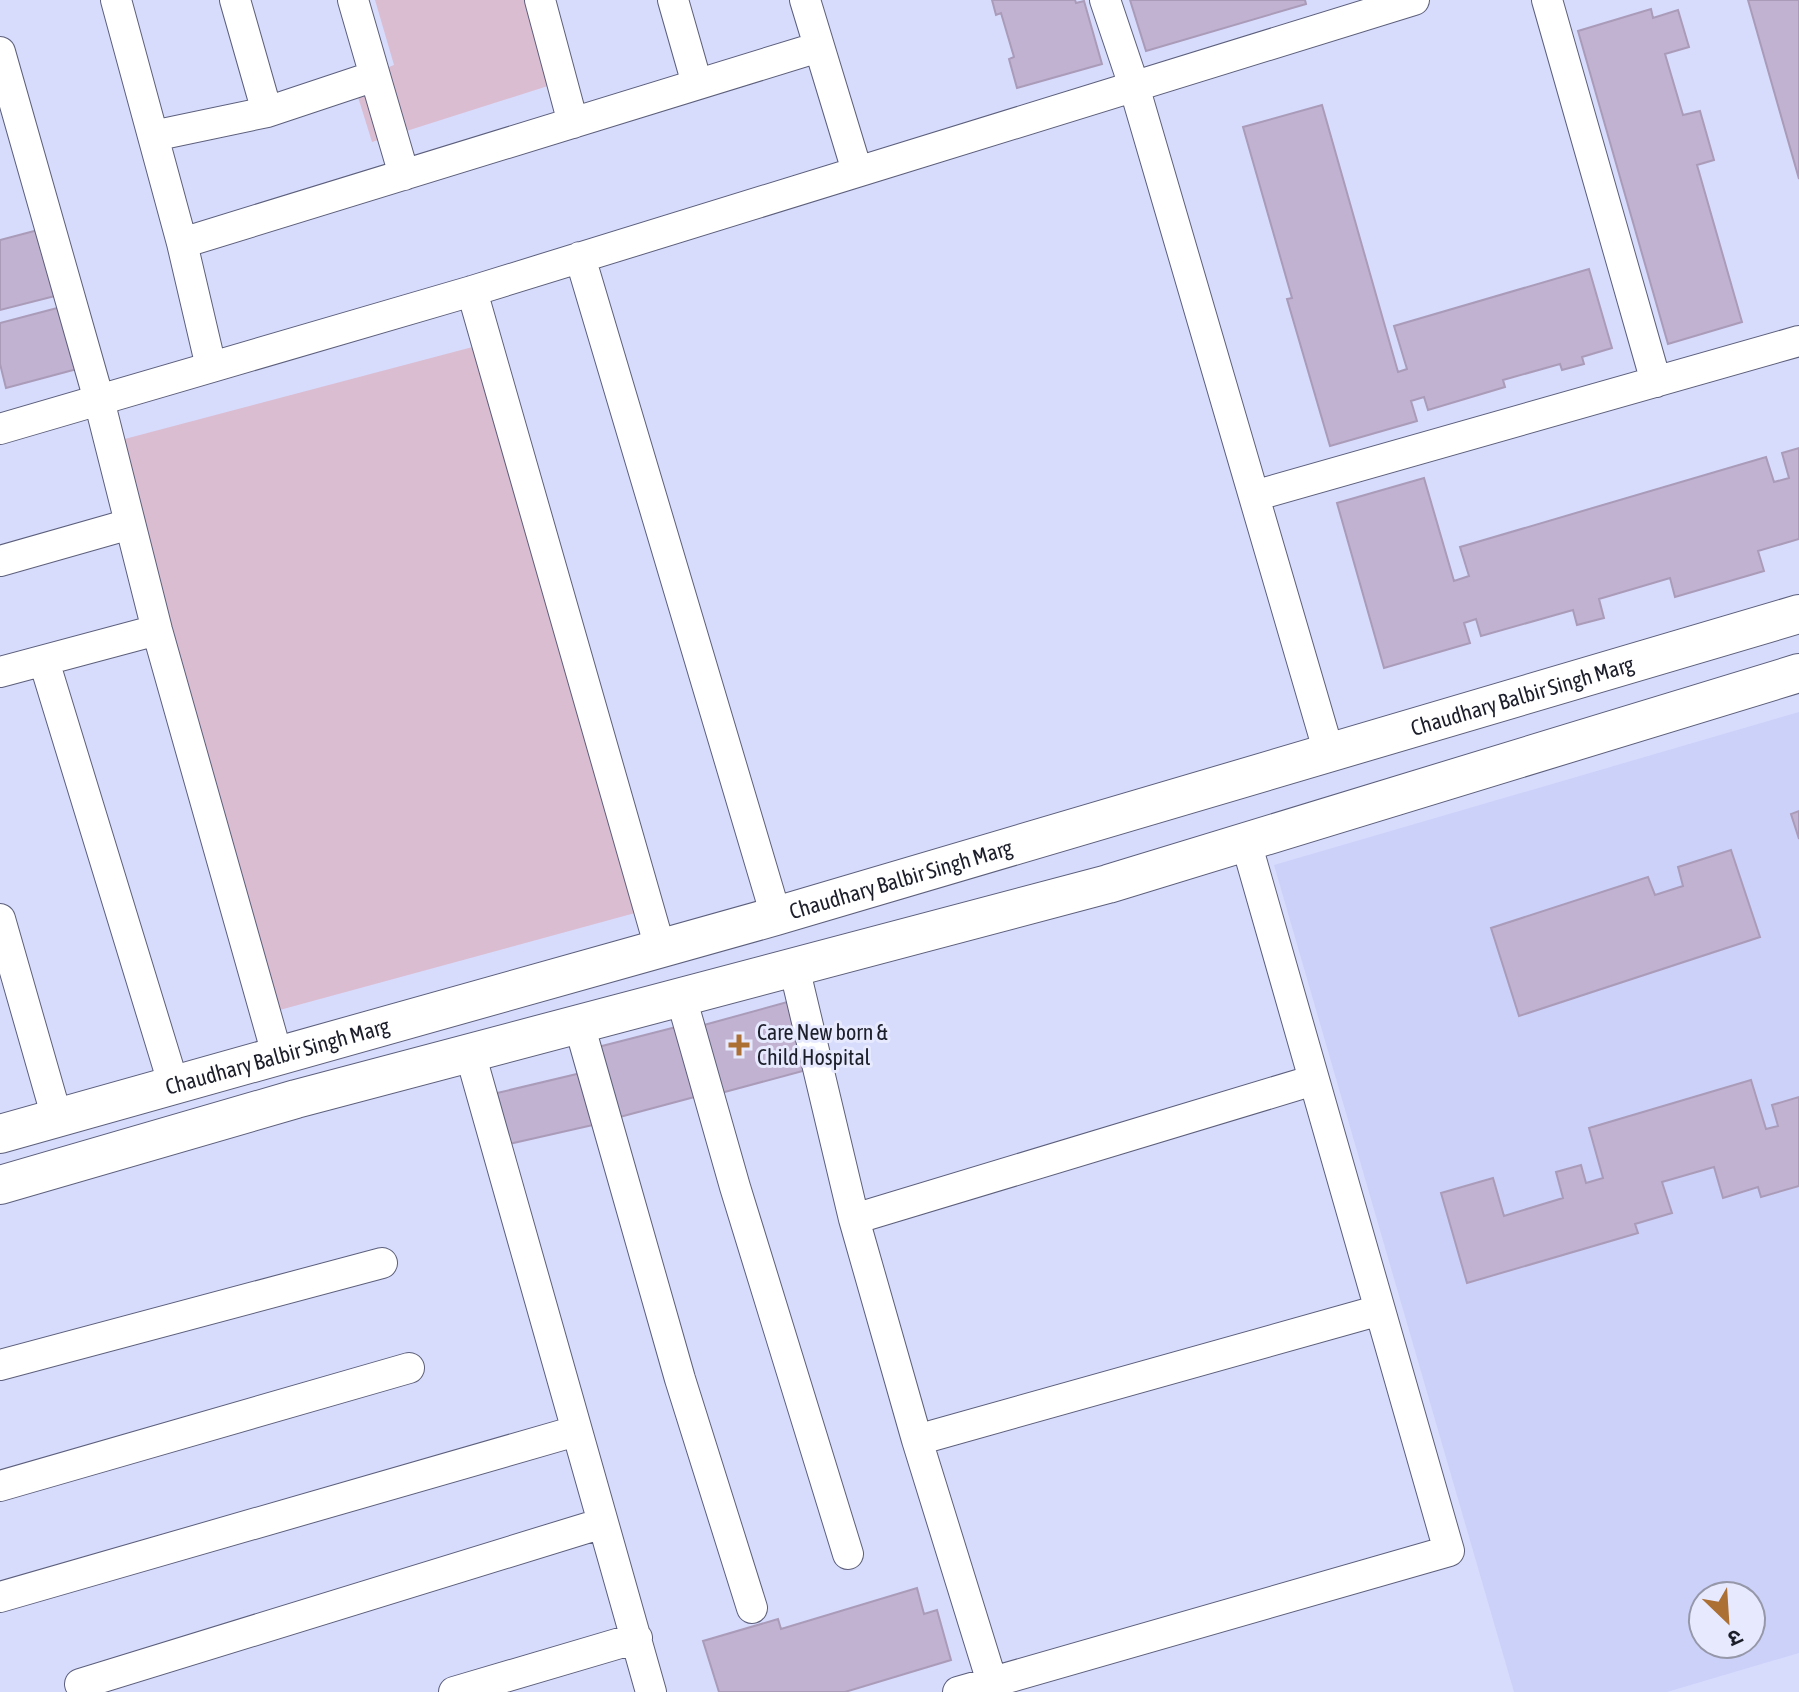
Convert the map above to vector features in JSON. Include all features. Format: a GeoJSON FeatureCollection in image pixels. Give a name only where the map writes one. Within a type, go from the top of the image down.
{"type":"FeatureCollection","features":[{"type":"Feature","properties":{"kind":"street"},"geometry":{"type":"LineString","coordinates":[[116,0],[182,243],[211,367]]}},
{"type":"Feature","properties":{"kind":"street"},"geometry":{"type":"LineString","coordinates":[[235,0],[267,112]]}},
{"type":"Feature","properties":{"kind":"street"},"geometry":{"type":"LineString","coordinates":[[353,0],[404,175]]}},
{"type":"Feature","properties":{"kind":"street"},"geometry":{"type":"LineString","coordinates":[[540,0],[573,123]]}},
{"type":"Feature","properties":{"kind":"street"},"geometry":{"type":"LineString","coordinates":[[673,0],[697,84]]}},
{"type":"Feature","properties":{"kind":"street"},"geometry":{"type":"LineString","coordinates":[[805,0],[857,171]]}},
{"type":"Feature","properties":{"kind":"street"},"geometry":{"type":"LineString","coordinates":[[1105,0],[1134,86],[1329,753]]}},
{"type":"Feature","properties":{"kind":"street"},"geometry":{"type":"LineString","coordinates":[[0,427],[472,291],[1414,0]]}},
{"type":"Feature","properties":{"kind":"street"},"geometry":{"type":"LineString","coordinates":[[1547,0],[1656,382]]}},
{"type":"Feature","properties":{"kind":"street"},"geometry":{"type":"LineString","coordinates":[[182,243],[819,47]]}},
{"type":"Feature","properties":{"kind":"street"},"geometry":{"type":"LineString","coordinates":[[0,52],[99,400],[157,630],[278,1058]]}},
{"type":"Feature","properties":{"kind":"street"},"geometry":{"type":"LineString","coordinates":[[153,136],[267,112],[375,76]]}},
{"type":"Feature","properties":{"kind":"street"},"geometry":{"type":"LineString","coordinates":[[580,257],[776,916]]}},
{"type":"Feature","properties":{"kind":"street"},"geometry":{"type":"LineString","coordinates":[[472,291],[660,948]]}},
{"type":"Feature","properties":{"kind":"street"},"geometry":{"type":"LineString","coordinates":[[1254,496],[1799,341]]}},
{"type":"Feature","properties":{"kind":"street"},"geometry":{"type":"LineString","coordinates":[[0,561],[130,524]]}},
{"type":"Feature","properties":{"kind":"street","name":"Chaudhary Balbir Singh Marg"},"geometry":{"type":"LineString","coordinates":[[0,1134],[776,916],[1799,614]]}},
{"type":"Feature","properties":{"kind":"street"},"geometry":{"type":"LineString","coordinates":[[0,672],[157,630]]}},
{"type":"Feature","properties":{"kind":"street"},"geometry":{"type":"LineString","coordinates":[[44,661],[174,1086]]}},
{"type":"Feature","properties":{"kind":"street","name":"Chaudhary Balbir Singh Marg"},"geometry":{"type":"LineString","coordinates":[[0,1185],[296,1099],[1108,884],[1799,673]]}},
{"type":"Feature","properties":{"kind":"street"},"geometry":{"type":"LineString","coordinates":[[958,1692],[1449,1551],[1246,842]]}},
{"type":"Feature","properties":{"kind":"street"},"geometry":{"type":"LineString","coordinates":[[0,919],[57,1118]]}},
{"type":"Feature","properties":{"kind":"street"},"geometry":{"type":"LineString","coordinates":[[794,967],[854,1219],[917,1440],[992,1682]]}},
{"type":"Feature","properties":{"kind":"street"},"geometry":{"type":"LineString","coordinates":[[681,997],[735,1187],[848,1554]]}},
{"type":"Feature","properties":{"kind":"street"},"geometry":{"type":"LineString","coordinates":[[579,1024],[680,1379],[752,1608]]}},
{"type":"Feature","properties":{"kind":"street"},"geometry":{"type":"LineString","coordinates":[[470,1053],[651,1692]]}},
{"type":"Feature","properties":{"kind":"street"},"geometry":{"type":"LineString","coordinates":[[854,1219],[1314,1080]]}},
{"type":"Feature","properties":{"kind":"street"},"geometry":{"type":"LineString","coordinates":[[0,1365],[382,1263]]}},
{"type":"Feature","properties":{"kind":"street"},"geometry":{"type":"LineString","coordinates":[[917,1440],[1380,1310]]}},
{"type":"Feature","properties":{"kind":"street"},"geometry":{"type":"LineString","coordinates":[[0,1486],[409,1368]]}},
{"type":"Feature","properties":{"kind":"street"},"geometry":{"type":"LineString","coordinates":[[0,1597],[576,1431]]}},
{"type":"Feature","properties":{"kind":"street"},"geometry":{"type":"LineString","coordinates":[[80,1684],[603,1523]]}},
{"type":"Feature","properties":{"kind":"street"},"geometry":{"type":"LineString","coordinates":[[454,1692],[637,1638]]}},
{"type":"Feature","properties":{"kind":"shaded area"},"geometry":{"type":"Polygon","coordinates":[[[375,0],[527,0],[551,85],[372,142],[353,81],[394,65],[375,0]]]}},
{"type":"Feature","properties":{"kind":"shaded area"},"geometry":{"type":"Polygon","coordinates":[[[499,340],[657,907],[276,1011],[117,441],[499,340]]]}},
{"type":"Feature","properties":{"kind":"shaded area"},"geometry":{"type":"Polygon","coordinates":[[[1799,712],[1799,1653],[1667,1692],[1514,1692],[1274,865],[1799,712]]]}},
{"type":"Feature","properties":{"kind":"building"},"geometry":{"type":"Polygon","coordinates":[[[992,0],[1084,1],[1102,64],[1017,88],[1009,59],[1014,57],[1001,13],[996,15],[992,0]]]}},
{"type":"Feature","properties":{"kind":"building"},"geometry":{"type":"Polygon","coordinates":[[[1130,0],[1305,0],[1306,4],[1146,51],[1130,0]]]}},
{"type":"Feature","properties":{"kind":"building"},"geometry":{"type":"Polygon","coordinates":[[[1748,0],[1799,0],[1799,179],[1748,0]]]}},
{"type":"Feature","properties":{"kind":"building"},"geometry":{"type":"Polygon","coordinates":[[[1651,9],[1653,18],[1678,10],[1689,47],[1665,54],[1683,115],[1700,111],[1714,160],[1697,165],[1742,322],[1668,344],[1578,31],[1651,9]]]}},
{"type":"Feature","properties":{"kind":"building"},"geometry":{"type":"Polygon","coordinates":[[[1322,105],[1398,372],[1407,369],[1394,326],[1589,269],[1612,348],[1582,357],[1584,364],[1562,370],[1560,364],[1503,380],[1505,387],[1428,410],[1424,397],[1411,401],[1417,421],[1330,446],[1287,299],[1292,298],[1243,127],[1322,105]]]}},
{"type":"Feature","properties":{"kind":"building"},"geometry":{"type":"Polygon","coordinates":[[[38,230],[55,296],[0,310],[0,240],[38,230]]]}},
{"type":"Feature","properties":{"kind":"building"},"geometry":{"type":"Polygon","coordinates":[[[61,307],[77,369],[6,388],[0,364],[0,323],[61,307]]]}},
{"type":"Feature","properties":{"kind":"building"},"geometry":{"type":"Polygon","coordinates":[[[1799,448],[1799,539],[1758,551],[1764,571],[1675,597],[1670,578],[1599,599],[1604,618],[1577,625],[1573,610],[1481,636],[1476,619],[1464,623],[1470,643],[1384,668],[1337,503],[1424,478],[1454,581],[1469,576],[1460,547],[1766,457],[1774,482],[1789,478],[1782,453],[1799,448]]]}},
{"type":"Feature","properties":{"kind":"building"},"geometry":{"type":"Polygon","coordinates":[[[1799,811],[1799,839],[1791,814],[1799,811]]]}},
{"type":"Feature","properties":{"kind":"building"},"geometry":{"type":"Polygon","coordinates":[[[1731,850],[1760,937],[1519,1016],[1491,928],[1648,877],[1655,895],[1683,886],[1678,867],[1731,850]]]}},
{"type":"Feature","properties":{"kind":"building"},"geometry":{"type":"Polygon","coordinates":[[[791,1001],[810,1069],[721,1093],[704,1025],[791,1001]]]}},
{"type":"Feature","properties":{"kind":"building"},"geometry":{"type":"Polygon","coordinates":[[[684,1025],[702,1095],[616,1118],[598,1047],[684,1025]]]}},
{"type":"Feature","properties":{"kind":"building"},"geometry":{"type":"Polygon","coordinates":[[[581,1073],[593,1125],[509,1144],[497,1093],[581,1073]]]}},
{"type":"Feature","properties":{"kind":"building"},"geometry":{"type":"Polygon","coordinates":[[[1751,1080],[1766,1129],[1778,1126],[1772,1105],[1799,1097],[1799,1186],[1761,1197],[1758,1187],[1723,1198],[1714,1167],[1662,1182],[1672,1213],[1635,1224],[1638,1233],[1467,1283],[1441,1193],[1493,1178],[1504,1216],[1563,1198],[1556,1172],[1581,1165],[1586,1183],[1603,1178],[1589,1128],[1751,1080]]]}},
{"type":"Feature","properties":{"kind":"building"},"geometry":{"type":"Polygon","coordinates":[[[917,1588],[924,1614],[937,1610],[951,1660],[845,1692],[719,1692],[703,1641],[778,1619],[781,1629],[917,1588]]]}},
{"type":"Feature","properties":{"kind":"place","name":"Care New born & Child Hospital"},"geometry":{"type":"Point","coordinates":[739,1045]}}]}
